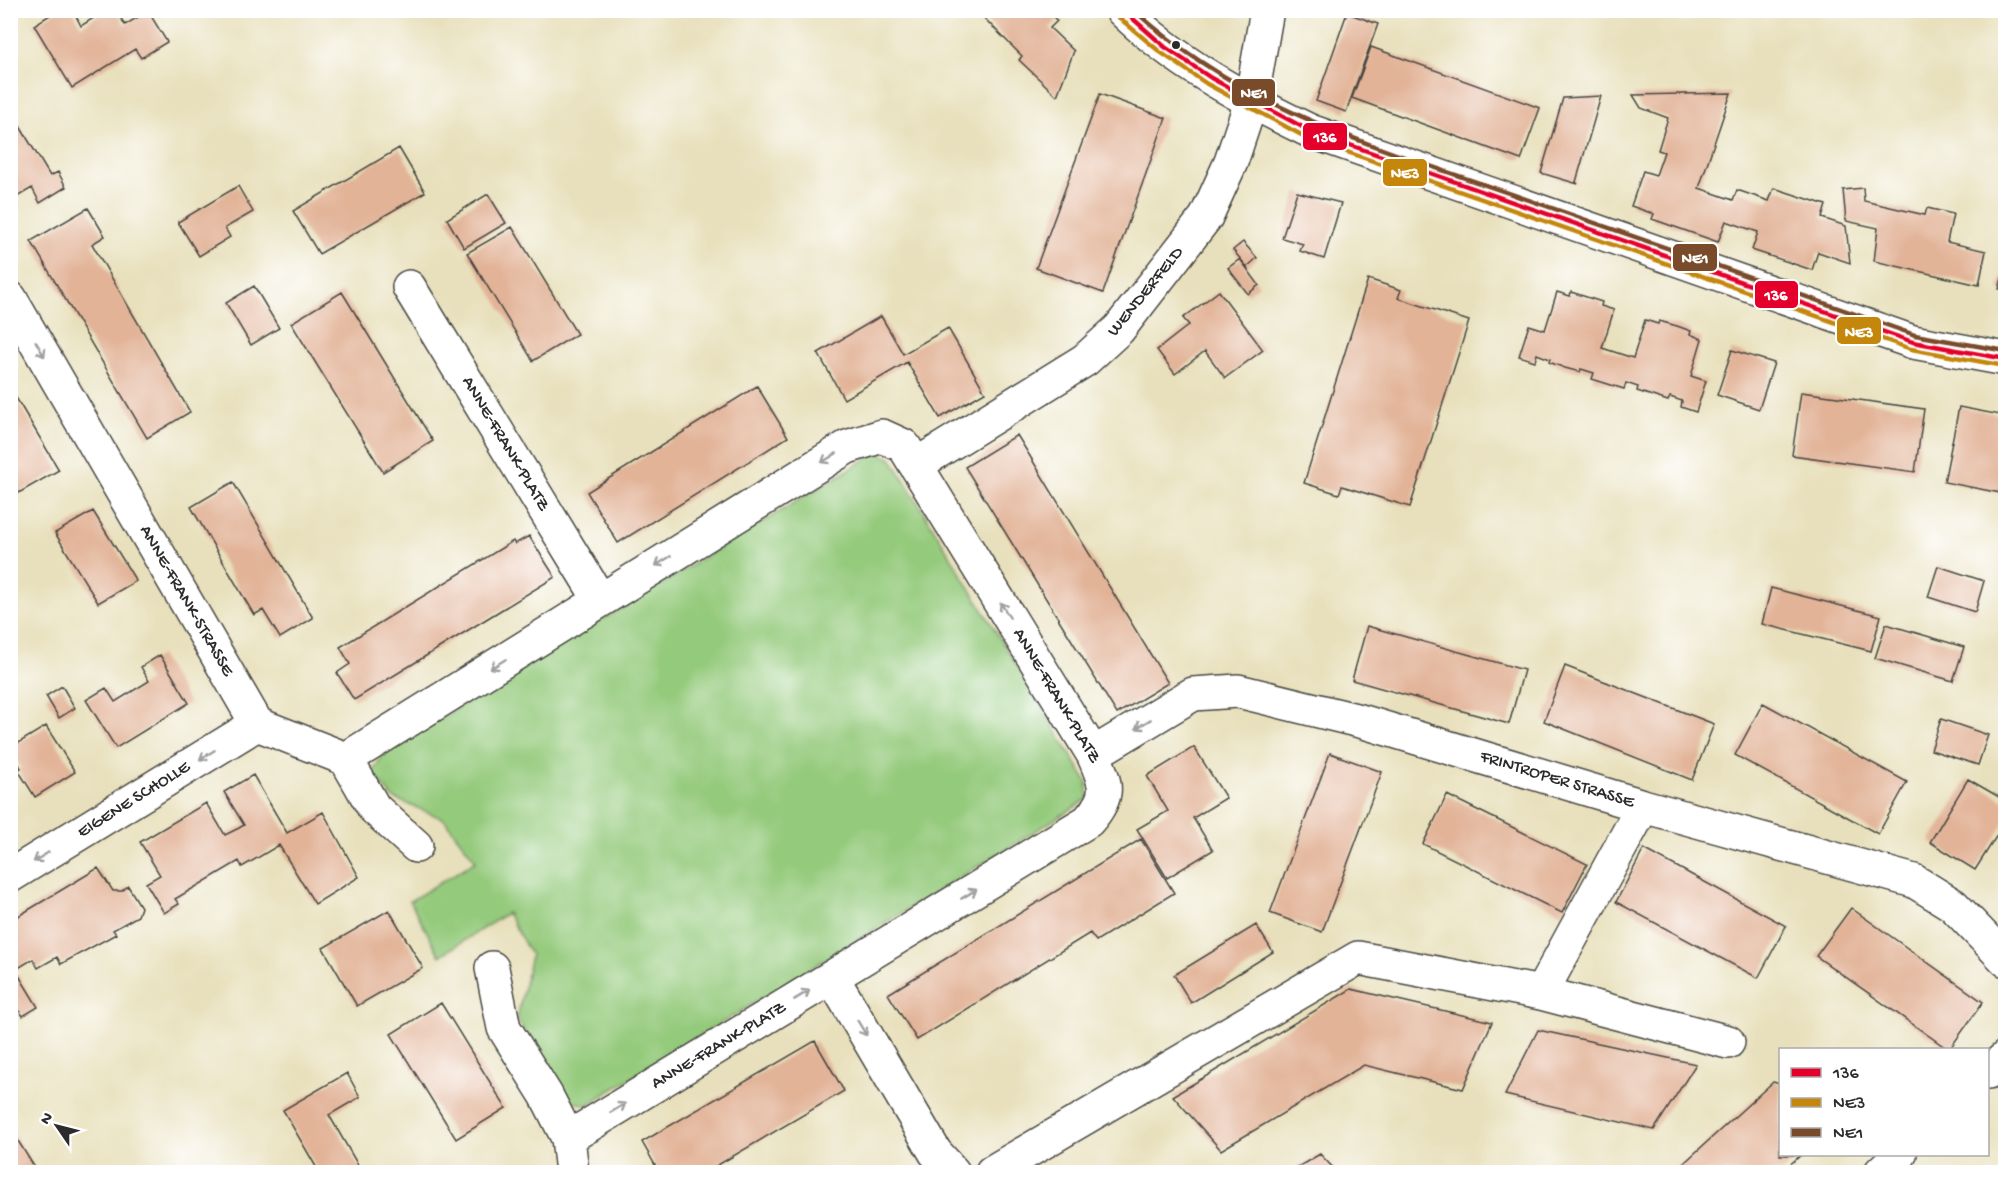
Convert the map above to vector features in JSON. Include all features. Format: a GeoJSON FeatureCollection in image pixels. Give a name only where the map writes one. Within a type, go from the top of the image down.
{"type":"FeatureCollection","features":[{"type":"Feature","properties":{"kind":"street"},"geometry":{"type":"LineString","coordinates":[[1122,10],[1183,62],[1251,102],[1310,131],[1913,342],[2006,359]]}},
{"type":"Feature","properties":{"kind":"street","name":"WENDERFELD"},"geometry":{"type":"LineString","coordinates":[[916,465],[1085,360],[1119,329],[1206,217],[1231,162],[1251,102],[1267,10]]}},
{"type":"Feature","properties":{"kind":"street","name":"ANNE-FRANK-PLATZ"},"geometry":{"type":"LineString","coordinates":[[409,287],[600,600]]}},
{"type":"Feature","properties":{"kind":"street","name":"ANNE-FRANK-STRASSE"},"geometry":{"type":"LineString","coordinates":[[10,298],[257,724]]}},
{"type":"Feature","properties":{"kind":"street","name":"ANNE-FRANK-PLATZ"},"geometry":{"type":"LineString","coordinates":[[346,759],[847,447],[882,436],[904,446],[1093,754],[1105,782],[1102,806],[1088,822],[568,1138]]}},
{"type":"Feature","properties":{"kind":"street","name":"FRINTROPER STRASSE"},"geometry":{"type":"LineString","coordinates":[[1093,754],[1193,694],[1238,691],[1364,722],[1643,806],[1914,881],[1953,905],[2006,960]]}},
{"type":"Feature","properties":{"kind":"street"},"geometry":{"type":"LineString","coordinates":[[257,724],[346,759],[374,808],[416,846]]}},
{"type":"Feature","properties":{"kind":"street","name":"EIGENE SCHOLLE"},"geometry":{"type":"LineString","coordinates":[[10,876],[257,724]]}},
{"type":"Feature","properties":{"kind":"street"},"geometry":{"type":"LineString","coordinates":[[1541,993],[1643,806]]}},
{"type":"Feature","properties":{"kind":"street"},"geometry":{"type":"LineString","coordinates":[[992,1173],[1358,958],[1541,993],[1728,1042]]}},
{"type":"Feature","properties":{"kind":"street"},"geometry":{"type":"LineString","coordinates":[[492,968],[504,1028],[568,1138],[572,1173]]}},
{"type":"Feature","properties":{"kind":"street"},"geometry":{"type":"LineString","coordinates":[[832,977],[935,1152],[953,1173]]}},
{"type":"Feature","properties":{"kind":"street"},"geometry":{"type":"LineString","coordinates":[[1989,1073],[2006,1057]]}},
{"type":"Feature","properties":{"kind":"street"},"geometry":{"type":"LineString","coordinates":[[1881,1173],[1899,1156]]}},
{"type":"Feature","properties":{"kind":"green space"},"geometry":{"type":"Polygon","coordinates":[[[876,453],[891,458],[1087,782],[1088,799],[587,1105],[567,1100],[517,1019],[531,955],[507,913],[440,956],[410,901],[476,861],[444,819],[393,798],[372,773],[384,753],[876,453]]]}},
{"type":"Feature","properties":{"kind":"building"},"geometry":{"type":"Polygon","coordinates":[[[58,10],[73,10],[81,26],[106,10],[116,10],[125,25],[148,11],[167,42],[141,58],[135,49],[72,88],[34,25],[58,10]]]}},
{"type":"Feature","properties":{"kind":"building"},"geometry":{"type":"Polygon","coordinates":[[[990,10],[1047,10],[1057,21],[1050,28],[1074,51],[1057,96],[1019,60],[1022,56],[983,17],[990,10]]]}},
{"type":"Feature","properties":{"kind":"building"},"geometry":{"type":"Polygon","coordinates":[[[1347,13],[1378,24],[1346,112],[1316,101],[1347,13]]]}},
{"type":"Feature","properties":{"kind":"building"},"geometry":{"type":"Polygon","coordinates":[[[1371,47],[1540,108],[1521,160],[1352,98],[1371,47]]]}},
{"type":"Feature","properties":{"kind":"building"},"geometry":{"type":"Polygon","coordinates":[[[1731,93],[1699,188],[1733,200],[1737,190],[1769,201],[1774,188],[1826,205],[1822,218],[1846,226],[1850,263],[1818,252],[1812,270],[1752,250],[1758,232],[1726,221],[1718,242],[1652,219],[1654,214],[1631,206],[1643,171],[1656,175],[1664,152],[1658,150],[1668,118],[1641,108],[1633,95],[1731,93]]]}},
{"type":"Feature","properties":{"kind":"building"},"geometry":{"type":"Polygon","coordinates":[[[1100,94],[1166,118],[1103,293],[1036,268],[1100,94]]]}},
{"type":"Feature","properties":{"kind":"building"},"geometry":{"type":"Polygon","coordinates":[[[1601,96],[1576,182],[1578,184],[1541,173],[1563,98],[1601,96]]]}},
{"type":"Feature","properties":{"kind":"building"},"geometry":{"type":"Polygon","coordinates":[[[10,110],[50,176],[58,172],[66,187],[40,203],[32,188],[10,201],[10,110]]]}},
{"type":"Feature","properties":{"kind":"building"},"geometry":{"type":"Polygon","coordinates":[[[399,148],[425,192],[319,254],[293,211],[399,148]]]}},
{"type":"Feature","properties":{"kind":"building"},"geometry":{"type":"Polygon","coordinates":[[[238,186],[253,212],[225,228],[230,237],[199,256],[178,222],[238,186]]]}},
{"type":"Feature","properties":{"kind":"building"},"geometry":{"type":"Polygon","coordinates":[[[1863,188],[1864,201],[1925,215],[1927,208],[1953,214],[1947,242],[1986,251],[1979,285],[1874,261],[1878,228],[1846,221],[1843,190],[1863,188]]]}},
{"type":"Feature","properties":{"kind":"building"},"geometry":{"type":"Polygon","coordinates":[[[1297,192],[1341,203],[1324,259],[1300,251],[1303,244],[1282,238],[1297,192]]]}},
{"type":"Feature","properties":{"kind":"building"},"geometry":{"type":"Polygon","coordinates":[[[488,194],[506,223],[464,248],[447,219],[488,194]]]}},
{"type":"Feature","properties":{"kind":"building"},"geometry":{"type":"Polygon","coordinates":[[[88,208],[105,236],[92,244],[190,412],[147,438],[31,241],[88,208]]]}},
{"type":"Feature","properties":{"kind":"building"},"geometry":{"type":"Polygon","coordinates":[[[512,227],[577,334],[533,361],[467,253],[512,227]]]}},
{"type":"Feature","properties":{"kind":"building"},"geometry":{"type":"Polygon","coordinates":[[[1243,242],[1257,258],[1247,267],[1233,250],[1243,242]]]}},
{"type":"Feature","properties":{"kind":"building"},"geometry":{"type":"Polygon","coordinates":[[[1240,259],[1259,285],[1248,294],[1228,268],[1240,259]]]}},
{"type":"Feature","properties":{"kind":"building"},"geometry":{"type":"Polygon","coordinates":[[[2006,264],[2006,290],[1999,289],[2006,264]]]}},
{"type":"Feature","properties":{"kind":"building"},"geometry":{"type":"Polygon","coordinates":[[[1368,279],[1401,290],[1398,298],[1469,321],[1410,507],[1342,486],[1339,494],[1304,483],[1368,279]]]}},
{"type":"Feature","properties":{"kind":"building"},"geometry":{"type":"Polygon","coordinates":[[[254,286],[279,328],[251,345],[226,303],[254,286]]]}},
{"type":"Feature","properties":{"kind":"building"},"geometry":{"type":"Polygon","coordinates":[[[1219,291],[1263,350],[1225,378],[1205,351],[1175,374],[1157,350],[1189,325],[1183,318],[1219,291]]]}},
{"type":"Feature","properties":{"kind":"building"},"geometry":{"type":"Polygon","coordinates":[[[342,292],[433,441],[383,472],[291,323],[342,292]]]}},
{"type":"Feature","properties":{"kind":"building"},"geometry":{"type":"Polygon","coordinates":[[[1557,292],[1570,296],[1571,292],[1602,302],[1601,306],[1614,310],[1602,348],[1633,358],[1645,320],[1677,326],[1691,331],[1690,334],[1702,339],[1691,376],[1706,381],[1696,412],[1681,407],[1682,401],[1670,397],[1668,401],[1637,391],[1638,387],[1626,383],[1624,389],[1592,379],[1594,373],[1565,368],[1537,354],[1535,361],[1519,356],[1529,325],[1545,330],[1557,292]]]}},
{"type":"Feature","properties":{"kind":"building"},"geometry":{"type":"Polygon","coordinates":[[[881,316],[903,354],[948,328],[985,392],[940,418],[907,362],[844,399],[818,353],[881,316]]]}},
{"type":"Feature","properties":{"kind":"building"},"geometry":{"type":"Polygon","coordinates":[[[1732,350],[1774,363],[1759,409],[1717,395],[1732,350]]]}},
{"type":"Feature","properties":{"kind":"building"},"geometry":{"type":"Polygon","coordinates":[[[757,386],[788,437],[618,543],[587,492],[757,386]]]}},
{"type":"Feature","properties":{"kind":"building"},"geometry":{"type":"Polygon","coordinates":[[[1801,392],[1924,409],[1915,472],[1792,455],[1801,392]]]}},
{"type":"Feature","properties":{"kind":"building"},"geometry":{"type":"Polygon","coordinates":[[[15,396],[59,470],[10,498],[10,398],[15,396]]]}},
{"type":"Feature","properties":{"kind":"building"},"geometry":{"type":"Polygon","coordinates":[[[1959,407],[2006,416],[2006,494],[1944,482],[1959,407]]]}},
{"type":"Feature","properties":{"kind":"building"},"geometry":{"type":"Polygon","coordinates":[[[1017,435],[1168,683],[1117,714],[965,467],[1017,435]]]}},
{"type":"Feature","properties":{"kind":"building"},"geometry":{"type":"Polygon","coordinates":[[[233,482],[313,618],[280,638],[263,610],[254,615],[191,507],[233,482]]]}},
{"type":"Feature","properties":{"kind":"building"},"geometry":{"type":"Polygon","coordinates":[[[93,511],[136,581],[98,603],[55,533],[93,511]]]}},
{"type":"Feature","properties":{"kind":"building"},"geometry":{"type":"Polygon","coordinates":[[[529,536],[555,577],[354,700],[337,673],[350,664],[340,647],[513,541],[515,544],[529,536]]]}},
{"type":"Feature","properties":{"kind":"building"},"geometry":{"type":"Polygon","coordinates":[[[1938,566],[1984,581],[1975,612],[1928,597],[1938,566]]]}},
{"type":"Feature","properties":{"kind":"building"},"geometry":{"type":"Polygon","coordinates":[[[1771,588],[1881,616],[1871,651],[1762,624],[1771,588]]]}},
{"type":"Feature","properties":{"kind":"building"},"geometry":{"type":"Polygon","coordinates":[[[1886,624],[1964,647],[1953,681],[1875,658],[1886,624]]]}},
{"type":"Feature","properties":{"kind":"building"},"geometry":{"type":"Polygon","coordinates":[[[1367,626],[1524,670],[1509,724],[1352,680],[1367,626]]]}},
{"type":"Feature","properties":{"kind":"building"},"geometry":{"type":"Polygon","coordinates":[[[160,655],[189,703],[116,748],[86,700],[106,688],[115,702],[149,681],[141,667],[160,655]]]}},
{"type":"Feature","properties":{"kind":"building"},"geometry":{"type":"Polygon","coordinates":[[[1565,666],[1714,724],[1692,780],[1544,721],[1565,666]]]}},
{"type":"Feature","properties":{"kind":"building"},"geometry":{"type":"Polygon","coordinates":[[[62,686],[75,708],[59,718],[46,696],[62,686]]]}},
{"type":"Feature","properties":{"kind":"building"},"geometry":{"type":"Polygon","coordinates":[[[1763,703],[1907,782],[1878,834],[1735,755],[1763,703]]]}},
{"type":"Feature","properties":{"kind":"building"},"geometry":{"type":"Polygon","coordinates":[[[1941,719],[1988,735],[1978,765],[1931,750],[1941,719]]]}},
{"type":"Feature","properties":{"kind":"building"},"geometry":{"type":"Polygon","coordinates":[[[46,726],[75,772],[35,797],[18,770],[21,768],[10,748],[46,726]]]}},
{"type":"Feature","properties":{"kind":"building"},"geometry":{"type":"Polygon","coordinates":[[[1194,747],[1226,798],[1193,818],[1213,850],[1167,878],[1137,829],[1168,811],[1147,776],[1194,747]]]}},
{"type":"Feature","properties":{"kind":"building"},"geometry":{"type":"Polygon","coordinates":[[[1330,753],[1382,772],[1322,932],[1270,913],[1330,753]]]}},
{"type":"Feature","properties":{"kind":"building"},"geometry":{"type":"Polygon","coordinates":[[[253,775],[287,833],[323,812],[359,877],[315,904],[279,845],[242,867],[239,861],[175,899],[179,904],[164,913],[146,883],[160,875],[140,842],[206,803],[225,835],[239,828],[244,825],[224,792],[253,775]]]}},
{"type":"Feature","properties":{"kind":"building"},"geometry":{"type":"Polygon","coordinates":[[[1968,779],[2006,801],[2006,821],[1975,870],[1930,842],[1968,779]]]}},
{"type":"Feature","properties":{"kind":"building"},"geometry":{"type":"Polygon","coordinates":[[[1447,795],[1587,864],[1562,913],[1423,844],[1447,795]]]}},
{"type":"Feature","properties":{"kind":"building"},"geometry":{"type":"Polygon","coordinates":[[[1141,839],[1174,893],[1096,941],[1090,933],[917,1040],[888,994],[1141,839]]]}},
{"type":"Feature","properties":{"kind":"building"},"geometry":{"type":"Polygon","coordinates":[[[1644,849],[1786,926],[1758,978],[1616,902],[1644,849]]]}},
{"type":"Feature","properties":{"kind":"building"},"geometry":{"type":"Polygon","coordinates":[[[98,868],[113,891],[122,891],[128,886],[141,907],[138,916],[113,930],[116,934],[61,964],[57,957],[38,968],[33,959],[15,970],[10,962],[10,921],[98,868]]]}},
{"type":"Feature","properties":{"kind":"building"},"geometry":{"type":"Polygon","coordinates":[[[1851,908],[1983,1002],[1950,1048],[1946,1048],[1816,956],[1851,908]]]}},
{"type":"Feature","properties":{"kind":"building"},"geometry":{"type":"Polygon","coordinates":[[[389,910],[423,968],[357,1006],[323,948],[389,910]]]}},
{"type":"Feature","properties":{"kind":"building"},"geometry":{"type":"Polygon","coordinates":[[[1256,925],[1273,952],[1191,1003],[1174,975],[1256,925]]]}},
{"type":"Feature","properties":{"kind":"building"},"geometry":{"type":"Polygon","coordinates":[[[18,974],[38,1007],[23,1016],[10,998],[10,979],[18,974]]]}},
{"type":"Feature","properties":{"kind":"building"},"geometry":{"type":"Polygon","coordinates":[[[1351,989],[1492,1022],[1463,1089],[1364,1065],[1221,1150],[1173,1096],[1351,989]]]}},
{"type":"Feature","properties":{"kind":"building"},"geometry":{"type":"Polygon","coordinates":[[[441,1003],[506,1108],[456,1139],[391,1034],[441,1003]]]}},
{"type":"Feature","properties":{"kind":"building"},"geometry":{"type":"Polygon","coordinates":[[[1538,1030],[1696,1064],[1654,1130],[1505,1095],[1538,1030]]]}},
{"type":"Feature","properties":{"kind":"building"},"geometry":{"type":"Polygon","coordinates":[[[815,1041],[844,1091],[706,1172],[659,1172],[642,1142],[815,1041]]]}},
{"type":"Feature","properties":{"kind":"building"},"geometry":{"type":"Polygon","coordinates":[[[347,1073],[360,1097],[329,1115],[362,1172],[319,1172],[283,1110],[347,1073]]]}},
{"type":"Feature","properties":{"kind":"building"},"geometry":{"type":"Polygon","coordinates":[[[1773,1082],[1779,1084],[1779,1156],[1800,1156],[1781,1172],[1674,1172],[1773,1082]]]}},
{"type":"Feature","properties":{"kind":"building"},"geometry":{"type":"Polygon","coordinates":[[[10,1128],[35,1168],[28,1172],[10,1172],[10,1128]]]}},
{"type":"Feature","properties":{"kind":"building"},"geometry":{"type":"Polygon","coordinates":[[[1320,1154],[1337,1172],[1289,1172],[1320,1154]]]}},
{"type":"Feature","properties":{"kind":"transit line","name":"136"},"geometry":{"type":"LineString","coordinates":[[1123,10],[1165,47],[1211,78],[1310,131],[1913,342],[2006,359]]}},
{"type":"Feature","properties":{"kind":"transit line","name":"NE1"},"geometry":{"type":"LineString","coordinates":[[1134,10],[1177,45],[1223,76],[1270,102],[1370,145],[1915,335],[2006,351]]}},
{"type":"Feature","properties":{"kind":"transit line","name":"NE3"},"geometry":{"type":"LineString","coordinates":[[1117,16],[1160,52],[1207,84],[1307,138],[1911,349],[2005,366]]}}]}
